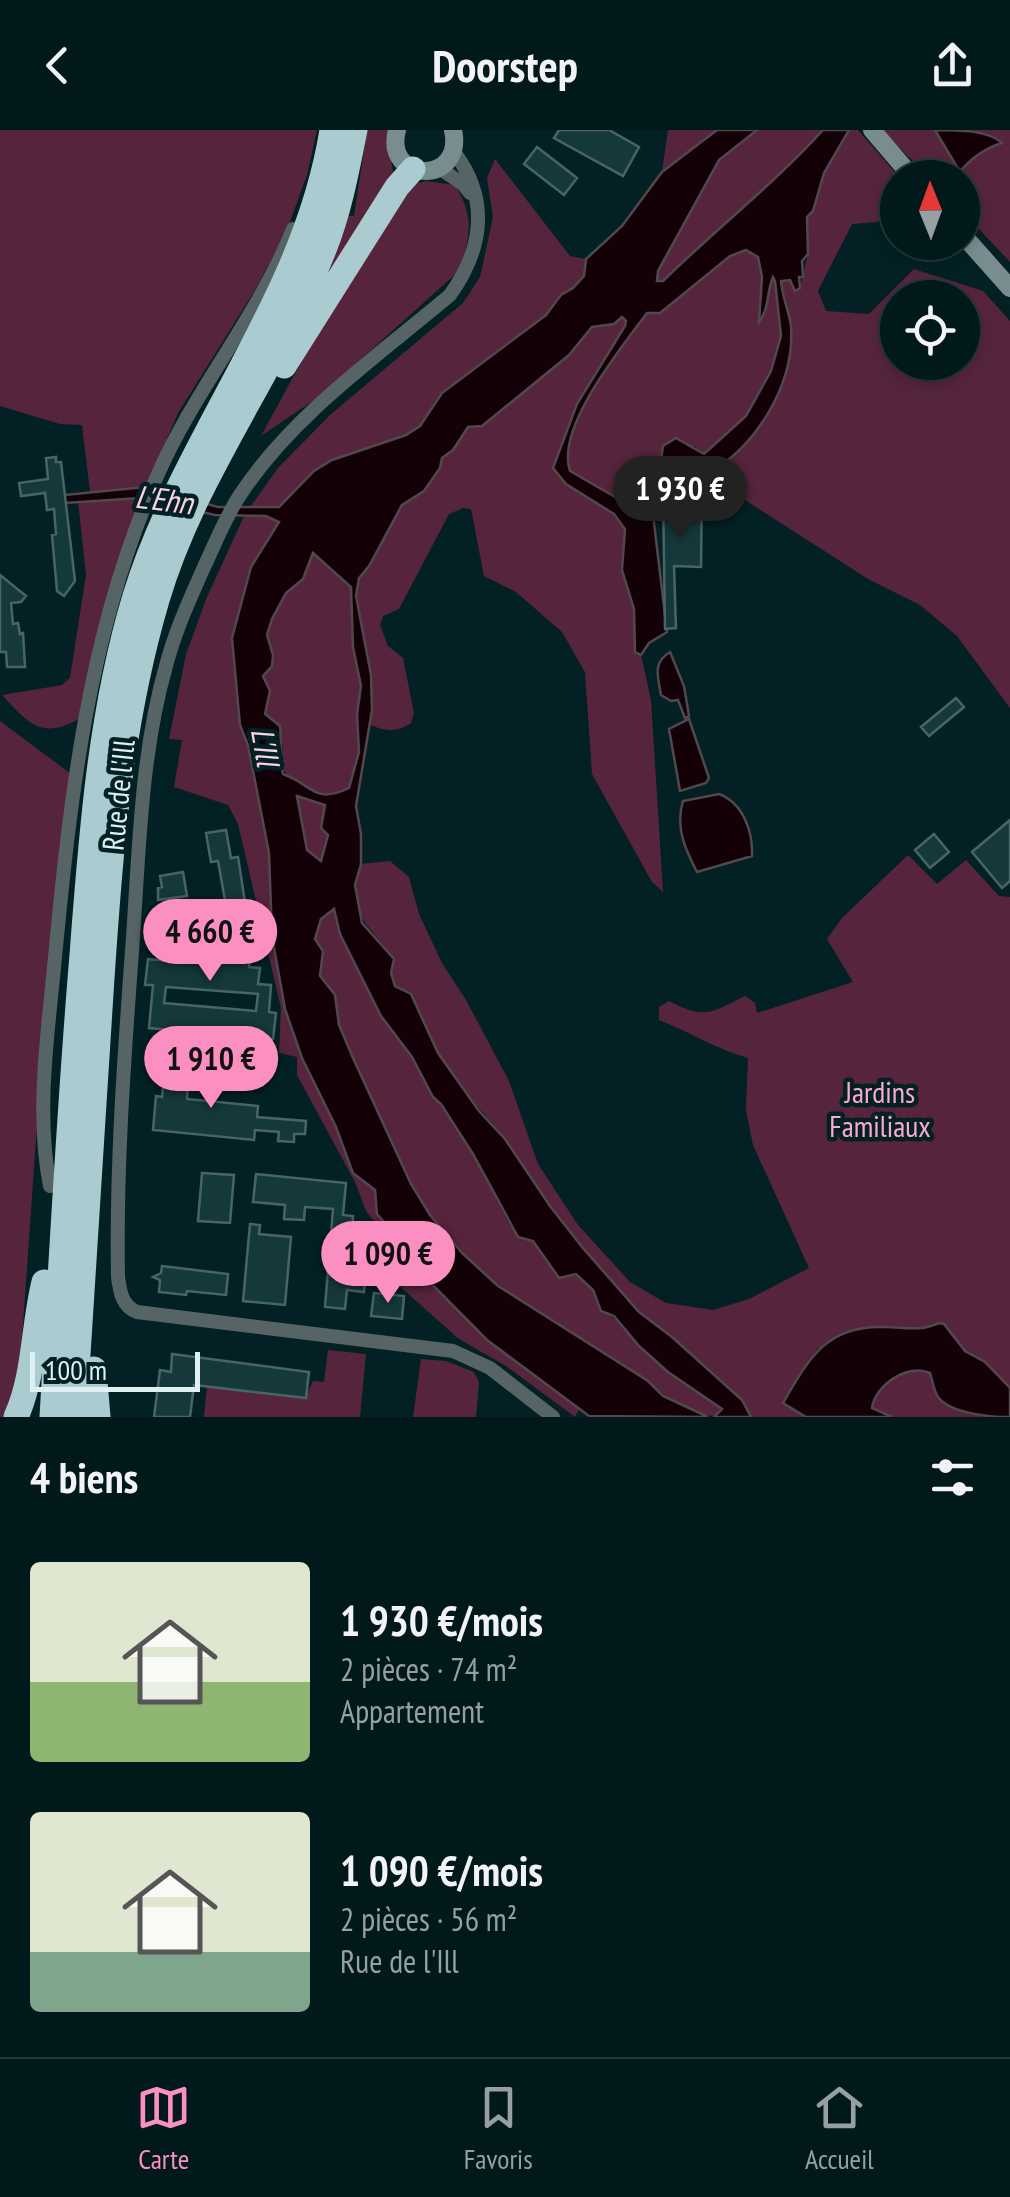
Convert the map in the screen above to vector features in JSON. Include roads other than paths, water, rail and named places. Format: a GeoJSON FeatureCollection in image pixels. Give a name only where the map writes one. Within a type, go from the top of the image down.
{"type":"FeatureCollection","features":[{"type":"Feature","properties":{"kind":"highway"},"geometry":{"type":"LineString","coordinates":[[52,1417],[86,903],[102,745],[115,672],[137,592],[164,517],[273,309],[302,244],[332,130]]}},
{"type":"Feature","properties":{"kind":"highway"},"geometry":{"type":"LineString","coordinates":[[234,428],[325,247],[356,130]]}},
{"type":"Feature","properties":{"kind":"highway"},"geometry":{"type":"LineString","coordinates":[[181,480],[255,412],[412,169]]}},
{"type":"Feature","properties":{"kind":"highway"},"geometry":{"type":"LineString","coordinates":[[74,1417],[113,834],[130,711],[158,595],[164,517]]}},
{"type":"Feature","properties":{"kind":"highway"},"geometry":{"type":"LineString","coordinates":[[36,1417],[61,1026],[76,917],[86,903]]}},
{"type":"Feature","properties":{"kind":"highway"},"geometry":{"type":"LineString","coordinates":[[94,1417],[107,1052],[99,1026]]}},
{"type":"Feature","properties":{"kind":"highway"},"geometry":{"type":"LineString","coordinates":[[16,1417],[30,1372],[44,1282]]}},
{"type":"Feature","properties":{"kind":"main road"},"geometry":{"type":"LineString","coordinates":[[396,130],[398,156],[412,169],[439,168],[456,138]]}},
{"type":"Feature","properties":{"kind":"main road"},"geometry":{"type":"LineString","coordinates":[[873,132],[897,160]]}},
{"type":"Feature","properties":{"kind":"main road"},"geometry":{"type":"LineString","coordinates":[[980,254],[1010,288]]}},
{"type":"Feature","properties":{"kind":"street"},"geometry":{"type":"LineString","coordinates":[[439,168],[470,193],[473,191],[456,138]]}},
{"type":"Feature","properties":{"kind":"street","name":"Rue de l'Ill"},"geometry":{"type":"LineString","coordinates":[[473,191],[477,238],[467,271],[450,295],[299,423],[263,462],[239,496],[219,535],[181,619],[165,667],[145,788],[118,1132],[120,1293],[128,1308],[137,1312],[453,1351],[490,1368],[553,1417]]}},
{"type":"Feature","properties":{"kind":"street"},"geometry":{"type":"LineString","coordinates":[[50,1186],[44,1159],[46,1061],[75,768],[97,651],[117,578],[164,517],[181,480]]}},
{"type":"Feature","properties":{"kind":"water"},"geometry":{"type":"Polygon","coordinates":[[[717,130],[757,130],[719,160],[658,271],[657,281],[663,281],[823,130],[849,130],[824,173],[813,211],[807,217],[808,254],[802,261],[800,288],[795,291],[790,280],[781,281],[791,326],[791,348],[779,392],[741,448],[706,475],[662,490],[652,506],[667,632],[649,643],[641,655],[635,652],[634,609],[622,570],[625,529],[614,514],[566,484],[553,468],[577,404],[626,321],[622,317],[614,324],[592,327],[569,355],[482,426],[468,427],[453,450],[442,458],[440,468],[424,491],[402,505],[359,578],[356,596],[371,675],[372,710],[356,806],[361,864],[355,885],[362,923],[394,959],[391,973],[395,986],[411,994],[438,1053],[479,1111],[505,1139],[582,1247],[639,1312],[742,1400],[751,1417],[714,1417],[722,1409],[668,1372],[614,1316],[601,1311],[593,1290],[576,1274],[559,1278],[533,1241],[518,1237],[473,1154],[433,1097],[412,1057],[381,1016],[340,934],[334,909],[321,919],[315,939],[323,951],[320,976],[335,995],[339,1025],[353,1058],[411,1184],[430,1215],[462,1253],[498,1286],[648,1381],[663,1396],[708,1417],[589,1416],[487,1340],[413,1265],[402,1242],[377,1214],[375,1190],[353,1173],[336,1127],[302,1058],[285,1009],[272,936],[269,853],[248,745],[240,725],[232,638],[251,567],[279,522],[266,516],[215,515],[140,498],[65,503],[64,495],[146,487],[218,507],[279,507],[314,471],[332,460],[406,435],[420,426],[442,393],[546,315],[561,295],[573,288],[584,276],[586,259],[622,226],[662,172],[717,130]],[[746,250],[730,256],[660,313],[647,313],[581,411],[568,453],[570,471],[631,506],[660,467],[663,446],[676,438],[704,454],[746,416],[771,371],[781,336],[775,281],[773,277],[759,322],[762,277],[758,257],[746,250]],[[313,553],[303,579],[286,593],[267,635],[273,655],[272,666],[263,676],[270,691],[265,714],[280,726],[283,774],[320,794],[337,793],[349,788],[359,752],[357,714],[361,686],[353,647],[351,587],[313,553]],[[297,796],[307,850],[321,861],[328,835],[321,828],[325,805],[297,796]]]}},
{"type":"Feature","properties":{"kind":"water"},"geometry":{"type":"Polygon","coordinates":[[[935,130],[981,133],[1002,143],[972,160],[953,160],[935,130]]]}},
{"type":"Feature","properties":{"kind":"water"},"geometry":{"type":"Polygon","coordinates":[[[670,652],[684,686],[689,716],[685,718],[678,700],[661,695],[658,665],[670,652]]]}},
{"type":"Feature","properties":{"kind":"water"},"geometry":{"type":"Polygon","coordinates":[[[689,719],[709,778],[706,783],[680,791],[669,729],[689,719]]]}},
{"type":"Feature","properties":{"kind":"water"},"geometry":{"type":"Polygon","coordinates":[[[719,794],[734,804],[745,819],[752,856],[697,872],[681,829],[683,801],[719,794]]]}},
{"type":"Feature","properties":{"kind":"water"},"geometry":{"type":"Polygon","coordinates":[[[939,1323],[965,1351],[985,1362],[1010,1388],[1010,1417],[961,1411],[944,1403],[930,1373],[921,1371],[894,1378],[879,1391],[872,1408],[892,1417],[806,1417],[783,1403],[811,1359],[834,1338],[864,1328],[918,1328],[939,1323]]]}},
{"type":"Feature","properties":{"kind":"water label","name":"L'Ehn"},"geometry":{"type":"Point","coordinates":[164,500]}},
{"type":"Feature","properties":{"kind":"water label","name":"L'Ill"},"geometry":{"type":"Point","coordinates":[265,747]}},
{"type":"Feature","properties":{"kind":"park label","name":"Jardins Familiaux"},"geometry":{"type":"Point","coordinates":[880,1110]}}]}
